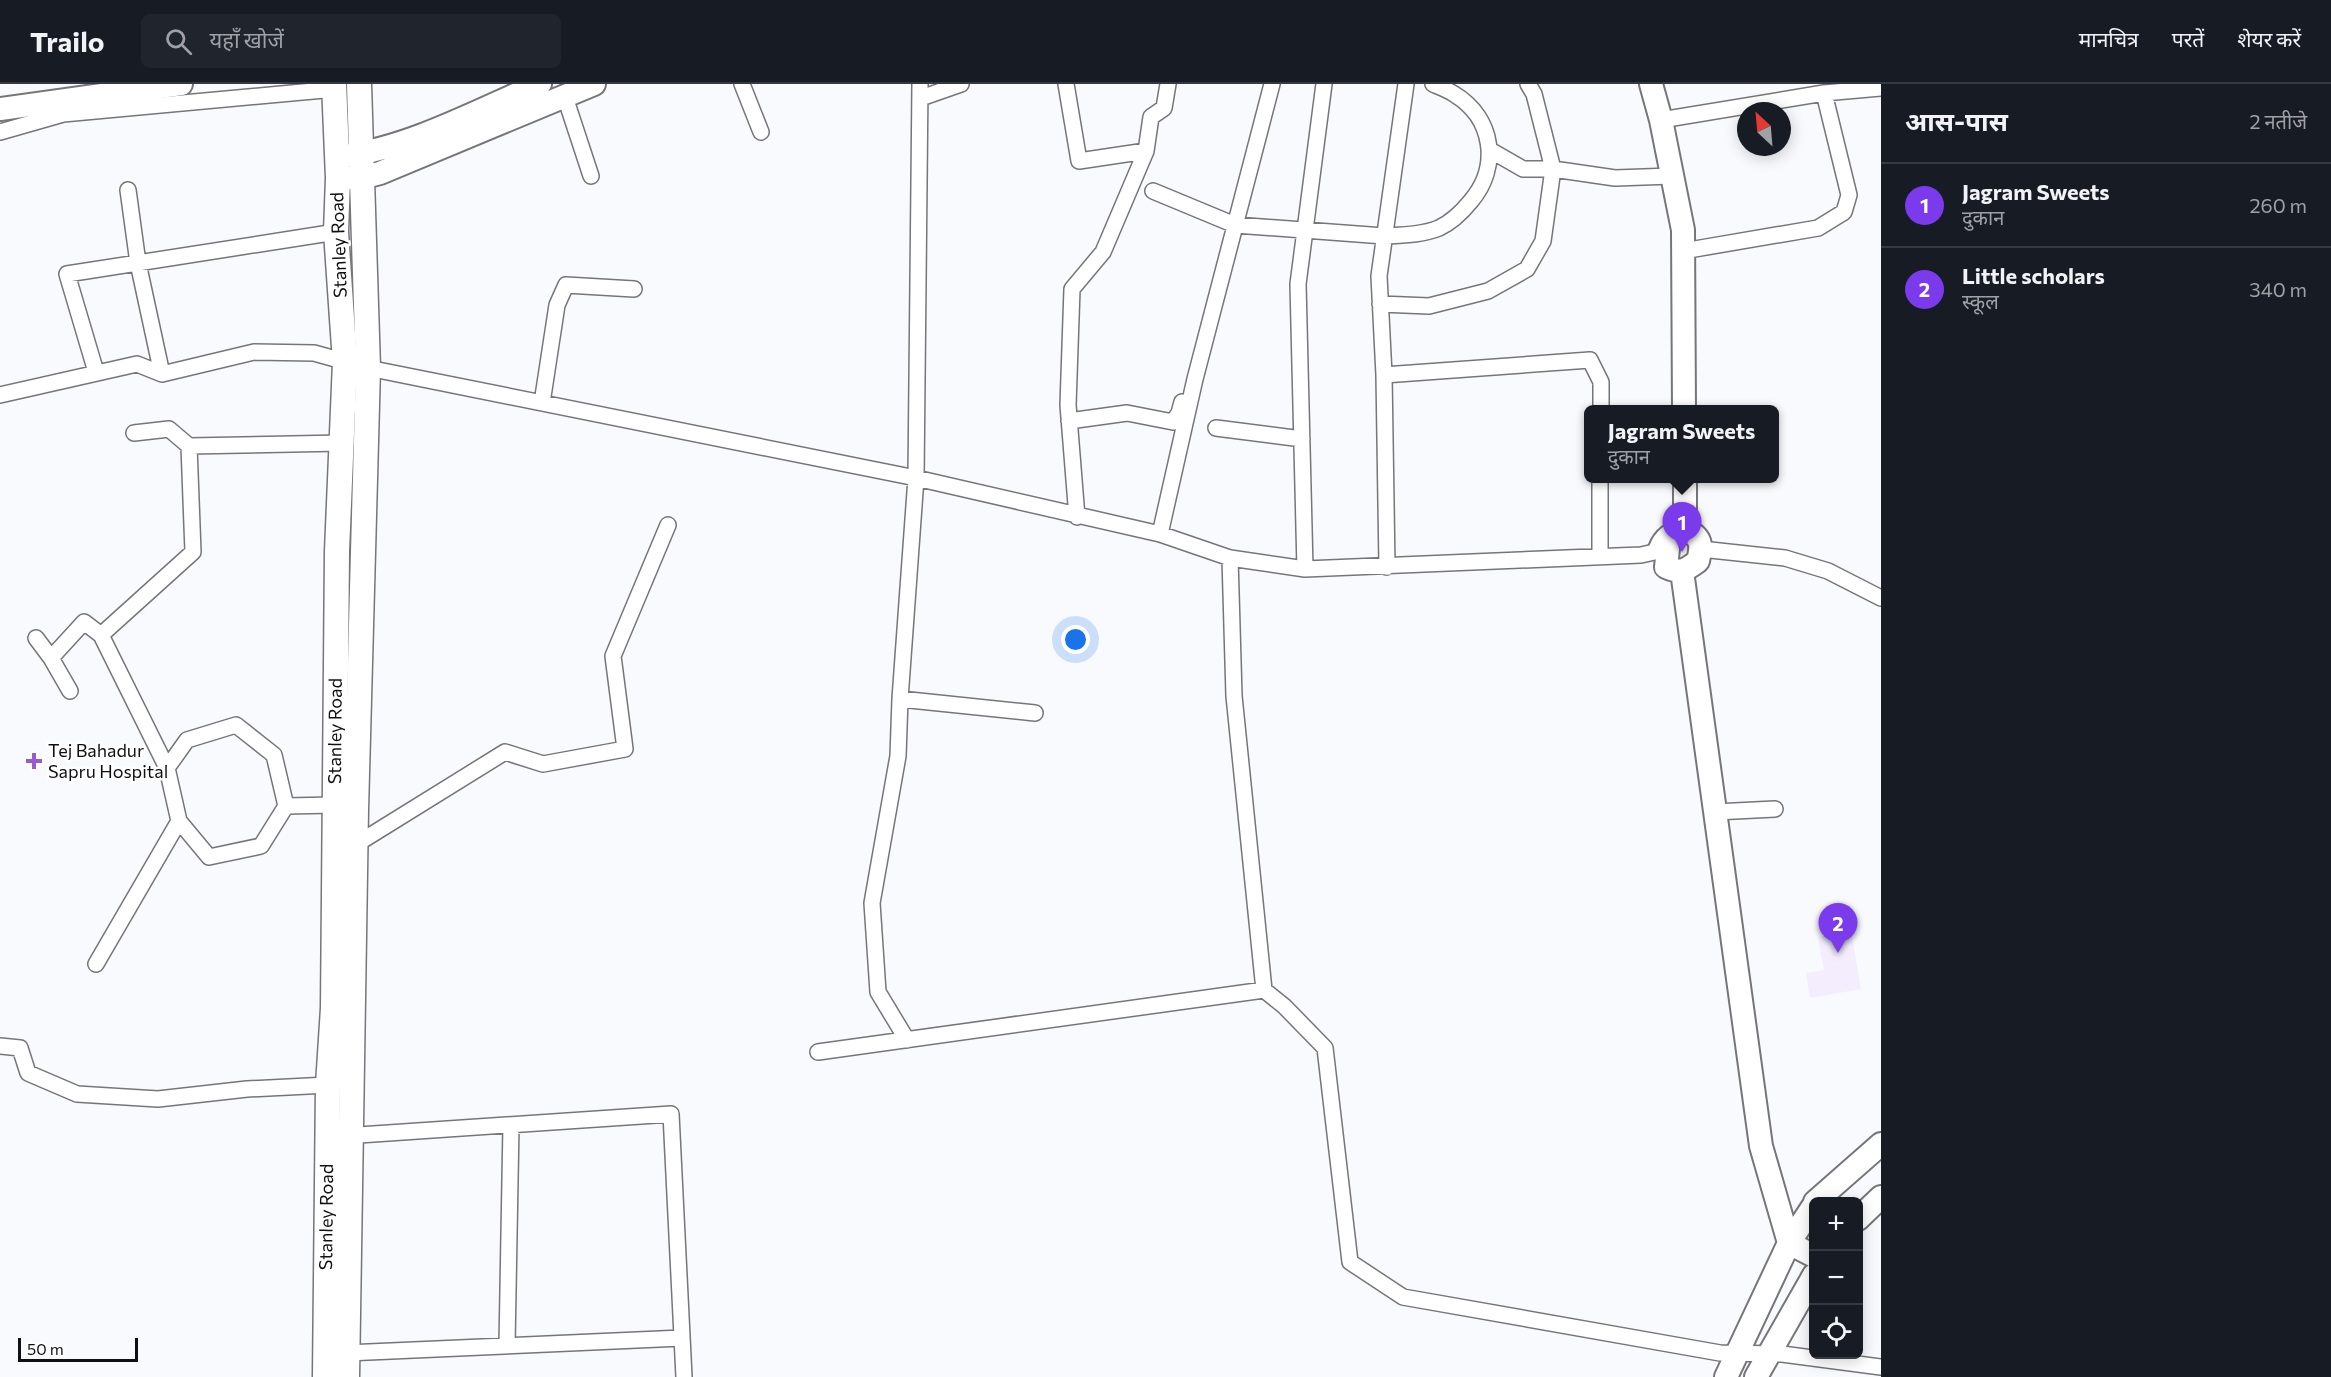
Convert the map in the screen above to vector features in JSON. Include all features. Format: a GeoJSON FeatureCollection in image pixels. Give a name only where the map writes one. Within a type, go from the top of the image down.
{"type":"FeatureCollection","features":[{"type":"Feature","properties":{"kind":"main road","name":"Stanley Road"},"geometry":{"type":"LineString","coordinates":[[347,1377],[339,1135],[328,1085],[333,1008],[336,551],[342,443],[357,365],[336,232],[349,167],[359,84]]}},
{"type":"Feature","properties":{"kind":"main road","name":"Stanley Road"},"geometry":{"type":"LineString","coordinates":[[325,1377],[355,845],[357,365],[349,167],[334,86]]}},
{"type":"Feature","properties":{"kind":"street"},"geometry":{"type":"LineString","coordinates":[[0,109],[181,84]]}},
{"type":"Feature","properties":{"kind":"street"},"geometry":{"type":"LineString","coordinates":[[349,167],[384,149],[540,84]]}},
{"type":"Feature","properties":{"kind":"street"},"geometry":{"type":"LineString","coordinates":[[349,167],[380,173],[594,84]]}},
{"type":"Feature","properties":{"kind":"street"},"geometry":{"type":"LineString","coordinates":[[742,84],[762,132]]}},
{"type":"Feature","properties":{"kind":"street"},"geometry":{"type":"LineString","coordinates":[[907,1040],[878,992],[872,903],[898,756],[916,478],[920,91],[961,84]]}},
{"type":"Feature","properties":{"kind":"street"},"geometry":{"type":"LineString","coordinates":[[1066,84],[1079,161],[1146,151]]}},
{"type":"Feature","properties":{"kind":"street"},"geometry":{"type":"LineString","coordinates":[[1077,517],[1068,405],[1072,289],[1103,252],[1146,151],[1151,117],[1164,108],[1168,84]]}},
{"type":"Feature","properties":{"kind":"street"},"geometry":{"type":"LineString","coordinates":[[1160,534],[1195,379],[1272,84]]}},
{"type":"Feature","properties":{"kind":"street"},"geometry":{"type":"LineString","coordinates":[[1305,569],[1298,284],[1324,84]]}},
{"type":"Feature","properties":{"kind":"street"},"geometry":{"type":"LineString","coordinates":[[1387,567],[1384,375],[1379,276],[1406,84]]}},
{"type":"Feature","properties":{"kind":"street"},"geometry":{"type":"LineString","coordinates":[[1153,191],[1235,225],[1384,236],[1426,232],[1440,228],[1456,218],[1478,193],[1486,180],[1490,150],[1483,124],[1472,109],[1455,94],[1433,84]]}},
{"type":"Feature","properties":{"kind":"street"},"geometry":{"type":"LineString","coordinates":[[1380,304],[1429,306],[1488,291],[1527,269],[1543,241],[1553,169],[1534,94],[1528,84]]}},
{"type":"Feature","properties":{"kind":"street"},"geometry":{"type":"LineString","coordinates":[[1651,84],[1661,120],[1683,230],[1684,405]]}},
{"type":"Feature","properties":{"kind":"street"},"geometry":{"type":"LineString","coordinates":[[0,132],[63,114],[334,86]]}},
{"type":"Feature","properties":{"kind":"street"},"geometry":{"type":"LineString","coordinates":[[1661,120],[1824,93],[1881,88]]}},
{"type":"Feature","properties":{"kind":"street"},"geometry":{"type":"LineString","coordinates":[[1683,251],[1818,228],[1844,212],[1849,195],[1824,93]]}},
{"type":"Feature","properties":{"kind":"street"},"geometry":{"type":"LineString","coordinates":[[565,97],[591,176]]}},
{"type":"Feature","properties":{"kind":"street"},"geometry":{"type":"LineString","coordinates":[[1490,150],[1523,169],[1553,169],[1615,178],[1672,176]]}},
{"type":"Feature","properties":{"kind":"street"},"geometry":{"type":"LineString","coordinates":[[128,190],[138,263],[162,374]]}},
{"type":"Feature","properties":{"kind":"street"},"geometry":{"type":"LineString","coordinates":[[96,372],[68,274],[336,232]]}},
{"type":"Feature","properties":{"kind":"street"},"geometry":{"type":"LineString","coordinates":[[1069,421],[1127,413],[1168,423],[1173,422],[1179,413],[1214,280]]}},
{"type":"Feature","properties":{"kind":"street"},"geometry":{"type":"LineString","coordinates":[[542,403],[557,305],[566,285],[634,289]]}},
{"type":"Feature","properties":{"kind":"street"},"geometry":{"type":"LineString","coordinates":[[0,395],[137,364],[162,374],[254,352],[314,353],[357,365],[916,478],[1077,517],[1160,534],[1230,558],[1305,569],[1641,555],[1668,549]]}},
{"type":"Feature","properties":{"kind":"street"},"geometry":{"type":"LineString","coordinates":[[1384,375],[1590,360],[1601,382],[1601,405]]}},
{"type":"Feature","properties":{"kind":"street"},"geometry":{"type":"LineString","coordinates":[[1216,428],[1302,439]]}},
{"type":"Feature","properties":{"kind":"street"},"geometry":{"type":"LineString","coordinates":[[134,433],[169,429],[189,446],[342,443]]}},
{"type":"Feature","properties":{"kind":"street"},"geometry":{"type":"LineString","coordinates":[[101,635],[193,552],[189,446]]}},
{"type":"Feature","properties":{"kind":"street"},"geometry":{"type":"LineString","coordinates":[[1600,483],[1600,557]]}},
{"type":"Feature","properties":{"kind":"street"},"geometry":{"type":"LineString","coordinates":[[1685,483],[1685,530]]}},
{"type":"Feature","properties":{"kind":"street"},"geometry":{"type":"LineString","coordinates":[[355,845],[505,752],[543,764],[625,749],[613,656],[669,525]]}},
{"type":"Feature","properties":{"kind":"street"},"geometry":{"type":"LineString","coordinates":[[1685,530],[1694,533],[1701,549],[1698,561],[1676,572],[1666,567],[1668,549],[1660,549],[1663,541],[1685,530]]}},
{"type":"Feature","properties":{"kind":"street"},"geometry":{"type":"LineString","coordinates":[[1701,549],[1785,558],[1828,571],[1881,598]]}},
{"type":"Feature","properties":{"kind":"street"},"geometry":{"type":"LineString","coordinates":[[1230,558],[1234,696],[1264,990],[1284,1006],[1325,1048],[1350,1262],[1404,1297],[1720,1353],[1767,1354],[1881,1367]]}},
{"type":"Feature","properties":{"kind":"street"},"geometry":{"type":"LineString","coordinates":[[1682,571],[1761,1146],[1789,1243],[1809,1253]]}},
{"type":"Feature","properties":{"kind":"street"},"geometry":{"type":"LineString","coordinates":[[51,658],[84,622],[101,635],[167,768],[179,821],[209,857],[261,846],[286,806],[274,755],[236,725],[187,740],[167,768]]}},
{"type":"Feature","properties":{"kind":"street"},"geometry":{"type":"LineString","coordinates":[[36,639],[51,658],[70,691]]}},
{"type":"Feature","properties":{"kind":"street"},"geometry":{"type":"LineString","coordinates":[[900,699],[1035,713]]}},
{"type":"Feature","properties":{"kind":"street"},"geometry":{"type":"LineString","coordinates":[[286,806],[334,805]]}},
{"type":"Feature","properties":{"kind":"street"},"geometry":{"type":"LineString","coordinates":[[1715,812],[1775,809]]}},
{"type":"Feature","properties":{"kind":"street"},"geometry":{"type":"LineString","coordinates":[[96,964],[179,821]]}},
{"type":"Feature","properties":{"kind":"street"},"geometry":{"type":"LineString","coordinates":[[818,1052],[1264,990]]}},
{"type":"Feature","properties":{"kind":"street"},"geometry":{"type":"LineString","coordinates":[[0,1046],[20,1048],[28,1073],[77,1094],[158,1100],[247,1089],[328,1085]]}},
{"type":"Feature","properties":{"kind":"street"},"geometry":{"type":"LineString","coordinates":[[339,1135],[671,1114],[684,1377]]}},
{"type":"Feature","properties":{"kind":"street"},"geometry":{"type":"LineString","coordinates":[[507,1345],[511,1125]]}},
{"type":"Feature","properties":{"kind":"street"},"geometry":{"type":"LineString","coordinates":[[1821,1197],[1881,1144]]}},
{"type":"Feature","properties":{"kind":"street"},"geometry":{"type":"LineString","coordinates":[[1863,1214],[1881,1197]]}},
{"type":"Feature","properties":{"kind":"street"},"geometry":{"type":"LineString","coordinates":[[1726,1377],[1789,1243],[1809,1211]]}},
{"type":"Feature","properties":{"kind":"street"},"geometry":{"type":"LineString","coordinates":[[1756,1377],[1809,1283]]}},
{"type":"Feature","properties":{"kind":"street"},"geometry":{"type":"LineString","coordinates":[[346,1353],[682,1338]]}},
{"type":"Feature","properties":{"kind":"shaded area"},"geometry":{"type":"Polygon","coordinates":[[[1851,931],[1861,989],[1810,998],[1806,973],[1824,970],[1818,937],[1851,931]]]}},
{"type":"Feature","properties":{"kind":"place","name":"Jagram Sweets"},"geometry":{"type":"Point","coordinates":[1682,552]}},
{"type":"Feature","properties":{"kind":"place","name":"Tej Bahadur Sapru Hospital"},"geometry":{"type":"Point","coordinates":[34,761]}},
{"type":"Feature","properties":{"kind":"place","name":"Little scholars"},"geometry":{"type":"Point","coordinates":[1838,953]}}]}
